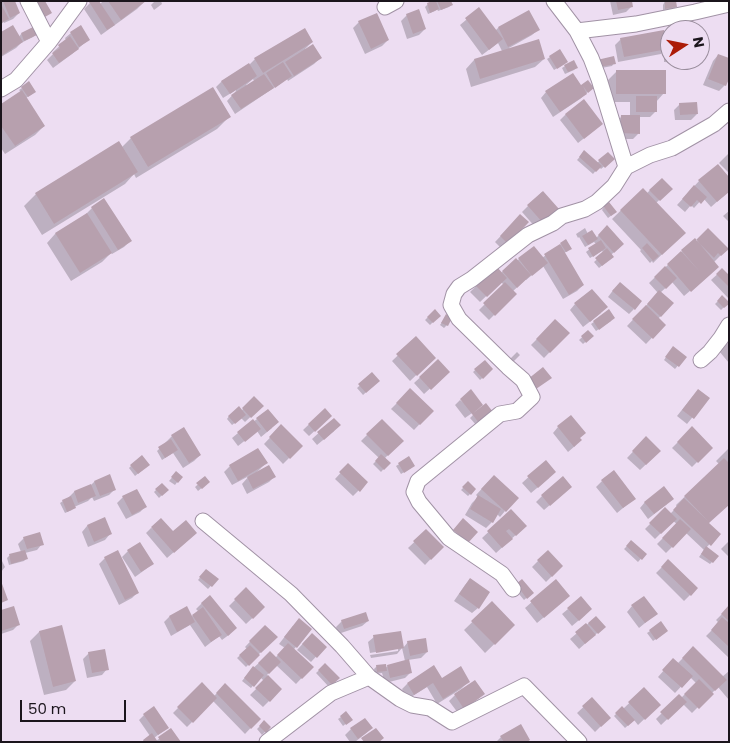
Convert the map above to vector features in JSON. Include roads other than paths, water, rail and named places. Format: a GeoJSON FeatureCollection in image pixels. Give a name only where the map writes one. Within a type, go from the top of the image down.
{"type":"FeatureCollection","features":[{"type":"Feature","properties":{"kind":"street"},"geometry":{"type":"LineString","coordinates":[[28,1],[49,42]]}},
{"type":"Feature","properties":{"kind":"street"},"geometry":{"type":"LineString","coordinates":[[1,89],[16,80],[49,42],[79,1]]}},
{"type":"Feature","properties":{"kind":"street"},"geometry":{"type":"LineString","coordinates":[[554,1],[577,31],[591,58],[626,167]]}},
{"type":"Feature","properties":{"kind":"street"},"geometry":{"type":"LineString","coordinates":[[577,31],[636,24],[729,4]]}},
{"type":"Feature","properties":{"kind":"street"},"geometry":{"type":"LineString","coordinates":[[513,589],[502,574],[449,538],[419,502],[414,492],[418,481],[500,414],[517,411],[532,397],[523,380],[459,319],[451,305],[454,294],[459,287],[528,235],[553,223],[562,216],[585,209],[597,202],[614,186],[626,167],[650,155],[672,148],[714,124],[729,111]]}},
{"type":"Feature","properties":{"kind":"street"},"geometry":{"type":"LineString","coordinates":[[701,360],[710,352],[729,325]]}},
{"type":"Feature","properties":{"kind":"street"},"geometry":{"type":"LineString","coordinates":[[203,520],[291,594],[342,646],[369,677],[400,699],[430,708],[452,722],[524,686],[579,742]]}},
{"type":"Feature","properties":{"kind":"street"},"geometry":{"type":"LineString","coordinates":[[267,742],[331,694],[369,677]]}}]}
